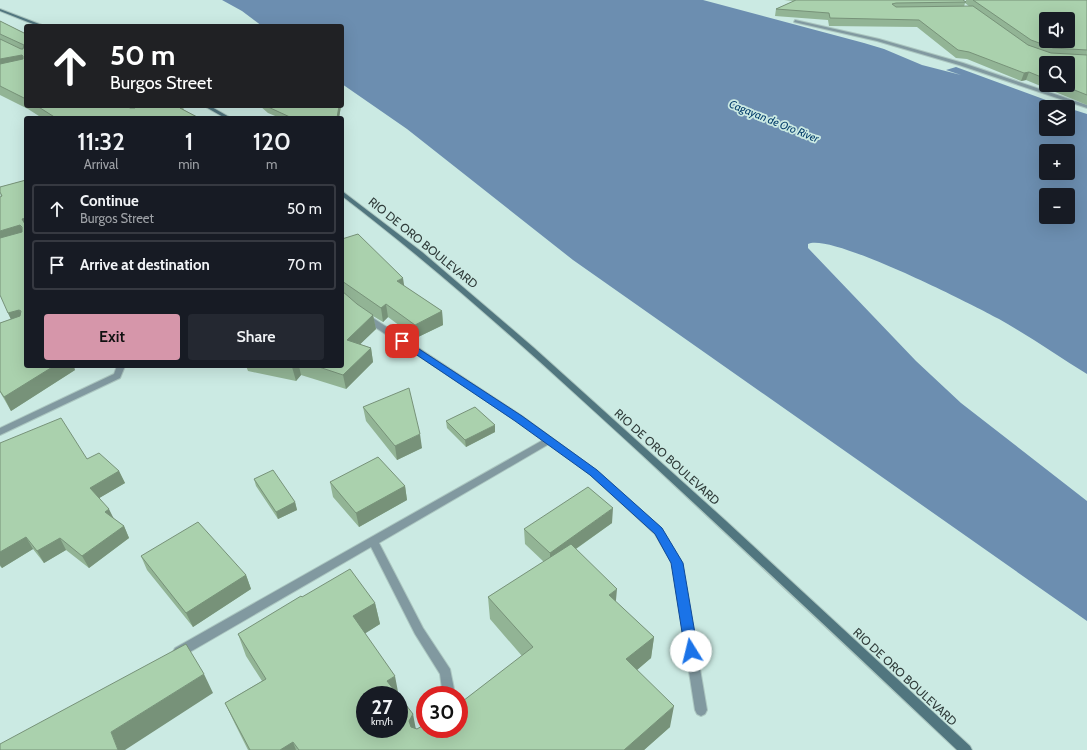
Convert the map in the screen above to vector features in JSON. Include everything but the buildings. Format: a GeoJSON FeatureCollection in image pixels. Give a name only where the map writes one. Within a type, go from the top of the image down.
{"type":"FeatureCollection","features":[{"type":"Feature","properties":{"kind":"main road"},"geometry":{"type":"LineString","coordinates":[[0,10],[36,24]]}},
{"type":"Feature","properties":{"kind":"main road"},"geometry":{"type":"LineString","coordinates":[[210,108],[225,116]]}},
{"type":"Feature","properties":{"kind":"main road","name":"RIO DE ORO BOULEVARD"},"geometry":{"type":"LineString","coordinates":[[344,194],[394,232],[520,338],[796,591],[966,750]]}},
{"type":"Feature","properties":{"kind":"street"},"geometry":{"type":"LineString","coordinates":[[795,21],[878,40],[954,62],[1087,106]]}},
{"type":"Feature","properties":{"kind":"street"},"geometry":{"type":"LineString","coordinates":[[363,315],[519,418],[548,441],[594,473],[658,531],[677,563],[701,710]]}},
{"type":"Feature","properties":{"kind":"street"},"geometry":{"type":"LineString","coordinates":[[0,432],[117,376],[120,368]]}},
{"type":"Feature","properties":{"kind":"street"},"geometry":{"type":"LineString","coordinates":[[169,658],[548,441]]}},
{"type":"Feature","properties":{"kind":"street"},"geometry":{"type":"LineString","coordinates":[[373,541],[412,618],[446,673],[448,686]]}},
{"type":"Feature","properties":{"kind":"water","name":"Cagayan de Oro River"},"geometry":{"type":"Polygon","coordinates":[[[222,0],[703,0],[864,43],[884,49],[922,65],[961,75],[946,70],[956,67],[1046,100],[1039,100],[1039,136],[1075,136],[1075,110],[1087,114],[1087,374],[999,319],[902,272],[871,259],[821,243],[808,244],[808,248],[916,361],[961,403],[1087,501],[1087,621],[573,260],[407,129],[344,85],[344,24],[259,24],[242,11],[222,0]]]}},
{"type":"Feature","properties":{"kind":"route"},"geometry":{"type":"LineString","coordinates":[[402,341],[519,418],[548,441],[594,473],[658,531],[677,563],[691,651]]}}]}
